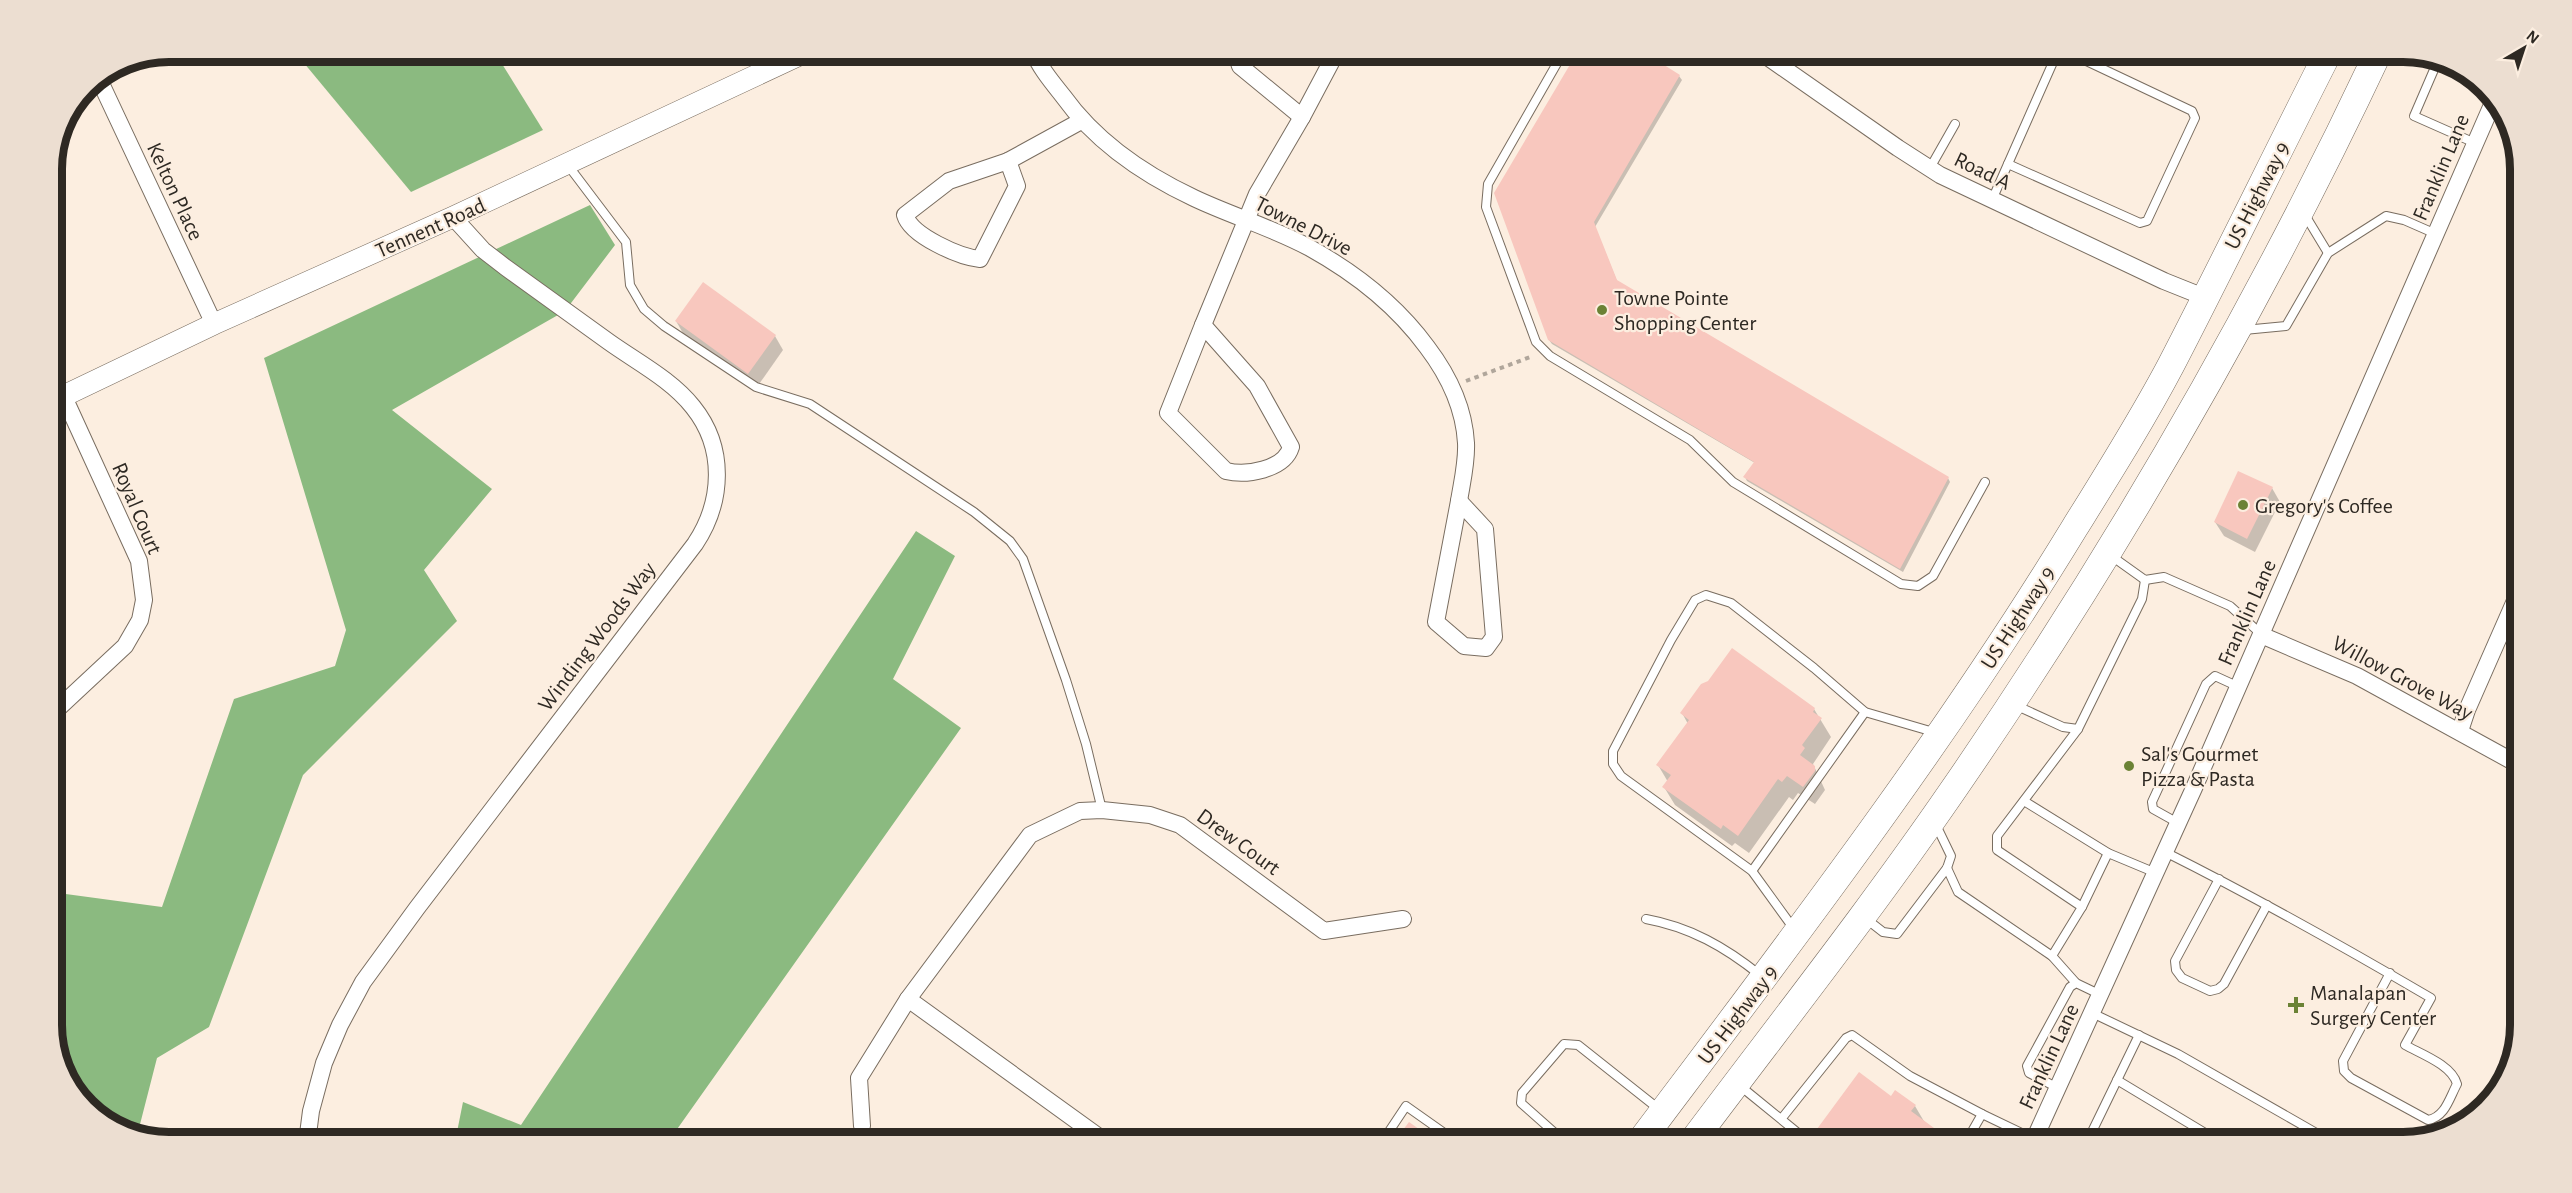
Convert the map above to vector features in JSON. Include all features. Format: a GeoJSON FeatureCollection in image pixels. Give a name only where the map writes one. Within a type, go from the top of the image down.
{"type":"FeatureCollection","features":[{"type":"Feature","properties":{"kind":"highway","name":"US Highway 9"},"geometry":{"type":"LineString","coordinates":[[1647,1132],[1798,933],[1941,734],[2007,636],[2074,529],[2170,366],[2323,62]]}},
{"type":"Feature","properties":{"kind":"highway","name":"US Highway 9"},"geometry":{"type":"LineString","coordinates":[[1710,1132],[1736,1083],[1932,819],[2012,703],[2108,554],[2237,331],[2301,209],[2374,62]]}},
{"type":"Feature","properties":{"kind":"street","name":"Tennent Road"},"geometry":{"type":"LineString","coordinates":[[62,397],[214,324],[453,217],[784,62]]}},
{"type":"Feature","properties":{"kind":"street","name":"Towne Drive"},"geometry":{"type":"LineString","coordinates":[[1039,62],[1081,121],[1145,172],[1194,198],[1307,247],[1356,277],[1380,297],[1421,339],[1452,386],[1460,409],[1466,443],[1459,501],[1436,622],[1464,646],[1486,648],[1494,637],[1485,529],[1459,501]]}},
{"type":"Feature","properties":{"kind":"street"},"geometry":{"type":"LineString","coordinates":[[1239,62],[1240,66],[1302,117]]}},
{"type":"Feature","properties":{"kind":"street"},"geometry":{"type":"LineString","coordinates":[[1203,325],[1257,386],[1292,447],[1288,456],[1280,464],[1272,468],[1226,471],[1168,413],[1203,325],[1257,194],[1331,62]]}},
{"type":"Feature","properties":{"kind":"street","name":"Road A"},"geometry":{"type":"LineString","coordinates":[[1775,62],[1930,168],[1992,200],[2164,281],[2205,297]]}},
{"type":"Feature","properties":{"kind":"street","name":"Kelton Place"},"geometry":{"type":"LineString","coordinates":[[102,85],[214,324]]}},
{"type":"Feature","properties":{"kind":"street","name":"Franklin Lane"},"geometry":{"type":"LineString","coordinates":[[2037,1132],[2239,687],[2491,107]]}},
{"type":"Feature","properties":{"kind":"street"},"geometry":{"type":"LineString","coordinates":[[1008,160],[1017,186],[980,259],[964,256],[935,243],[915,231],[907,221],[905,215],[949,181],[1008,160],[1081,121]]}},
{"type":"Feature","properties":{"kind":"street","name":"Winding Woods Way"},"geometry":{"type":"LineString","coordinates":[[308,1132],[311,1111],[324,1063],[340,1025],[363,982],[695,544],[710,518],[717,483],[718,470],[713,446],[704,424],[687,401],[667,383],[483,250],[453,217]]}},
{"type":"Feature","properties":{"kind":"street","name":"Royal Court"},"geometry":{"type":"LineString","coordinates":[[62,407],[139,561],[144,600],[140,620],[125,646],[62,705]]}},
{"type":"Feature","properties":{"kind":"street"},"geometry":{"type":"LineString","coordinates":[[2460,731],[2510,612]]}},
{"type":"Feature","properties":{"kind":"street","name":"Willow Grove Way"},"geometry":{"type":"LineString","coordinates":[[2262,634],[2357,676],[2510,760]]}},
{"type":"Feature","properties":{"kind":"street","name":"Drew Court"},"geometry":{"type":"LineString","coordinates":[[862,1126],[859,1078],[908,999],[1030,835],[1080,811],[1102,810],[1150,815],[1180,825],[1324,931],[1403,919]]}},
{"type":"Feature","properties":{"kind":"street"},"geometry":{"type":"LineString","coordinates":[[908,999],[1092,1132]]}},
{"type":"Feature","properties":{"kind":"lane"},"geometry":{"type":"LineString","coordinates":[[1558,62],[1488,184],[1486,207],[1536,342],[1546,352],[1690,440],[1733,482],[1900,584],[1918,586],[1933,576],[1985,482]]}},
{"type":"Feature","properties":{"kind":"lane"},"geometry":{"type":"LineString","coordinates":[[1992,200],[2053,62]]}},
{"type":"Feature","properties":{"kind":"lane"},"geometry":{"type":"LineString","coordinates":[[2008,164],[2140,223],[2147,221],[2195,118],[2192,111],[2088,62]]}},
{"type":"Feature","properties":{"kind":"lane"},"geometry":{"type":"LineString","coordinates":[[2435,67],[2414,116],[2475,143]]}},
{"type":"Feature","properties":{"kind":"lane"},"geometry":{"type":"LineString","coordinates":[[1930,168],[1955,124]]}},
{"type":"Feature","properties":{"kind":"lane"},"geometry":{"type":"LineString","coordinates":[[566,163],[626,242],[630,285],[644,309],[651,315],[756,387],[810,404],[974,512],[1010,541],[1023,559],[1066,680],[1086,744],[1102,810]]}},
{"type":"Feature","properties":{"kind":"lane"},"geometry":{"type":"LineString","coordinates":[[2301,209],[2328,253]]}},
{"type":"Feature","properties":{"kind":"lane"},"geometry":{"type":"LineString","coordinates":[[2237,331],[2286,326],[2328,253],[2386,216],[2403,220],[2436,234]]}},
{"type":"Feature","properties":{"kind":"lane"},"geometry":{"type":"LineString","coordinates":[[2108,554],[2145,580],[2164,577],[2230,606],[2262,634]]}},
{"type":"Feature","properties":{"kind":"lane"},"geometry":{"type":"LineString","coordinates":[[2082,907],[1997,850],[1997,836],[2078,729],[2142,599],[2145,580]]}},
{"type":"Feature","properties":{"kind":"lane"},"geometry":{"type":"LineString","coordinates":[[1798,933],[1752,871],[1621,776],[1613,764],[1613,751],[1671,640],[1695,600],[1706,595],[1731,603],[1814,668],[1864,712],[1941,734]]}},
{"type":"Feature","properties":{"kind":"lane"},"geometry":{"type":"LineString","coordinates":[[2178,823],[2153,809],[2152,802],[2206,684],[2215,676],[2239,687]]}},
{"type":"Feature","properties":{"kind":"lane"},"geometry":{"type":"LineString","coordinates":[[2012,703],[2063,727],[2078,729]]}},
{"type":"Feature","properties":{"kind":"lane"},"geometry":{"type":"LineString","coordinates":[[1752,871],[1864,712]]}},
{"type":"Feature","properties":{"kind":"lane"},"geometry":{"type":"LineString","coordinates":[[2024,801],[2108,854],[2156,873]]}},
{"type":"Feature","properties":{"kind":"lane"},"geometry":{"type":"LineString","coordinates":[[1862,915],[1883,932],[1897,934],[1947,868],[1951,856],[1932,819]]}},
{"type":"Feature","properties":{"kind":"lane"},"geometry":{"type":"LineString","coordinates":[[2165,852],[2267,905],[2390,973],[2431,998],[2405,1045],[2455,1077],[2457,1084],[2443,1112],[2436,1118],[2428,1120],[2351,1078],[2344,1071],[2343,1061],[2390,973]]}},
{"type":"Feature","properties":{"kind":"lane"},"geometry":{"type":"LineString","coordinates":[[2052,956],[2082,907],[2108,854]]}},
{"type":"Feature","properties":{"kind":"lane"},"geometry":{"type":"LineString","coordinates":[[1947,868],[1958,892],[2052,956],[2076,983],[2101,994]]}},
{"type":"Feature","properties":{"kind":"lane"},"geometry":{"type":"LineString","coordinates":[[2219,879],[2175,961],[2176,970],[2182,978],[2210,991],[2224,984],[2267,905]]}},
{"type":"Feature","properties":{"kind":"lane"},"geometry":{"type":"LineString","coordinates":[[1646,919],[1669,923],[1720,945],[1764,978]]}},
{"type":"Feature","properties":{"kind":"lane"},"geometry":{"type":"LineString","coordinates":[[2058,1088],[2029,1073],[2027,1066],[2070,987],[2076,983]]}},
{"type":"Feature","properties":{"kind":"lane"},"geometry":{"type":"LineString","coordinates":[[2092,1013],[2178,1054],[2314,1132]]}},
{"type":"Feature","properties":{"kind":"lane"},"geometry":{"type":"LineString","coordinates":[[1782,1118],[1846,1038],[1852,1035],[1910,1076],[2018,1132]]}},
{"type":"Feature","properties":{"kind":"lane"},"geometry":{"type":"LineString","coordinates":[[2092,1132],[2139,1035]]}},
{"type":"Feature","properties":{"kind":"lane"},"geometry":{"type":"LineString","coordinates":[[1554,1132],[1521,1103],[1522,1093],[1564,1044],[1578,1045],[1662,1112]]}},
{"type":"Feature","properties":{"kind":"lane"},"geometry":{"type":"LineString","coordinates":[[2117,1080],[2203,1132]]}},
{"type":"Feature","properties":{"kind":"lane"},"geometry":{"type":"LineString","coordinates":[[1736,1083],[1798,1132]]}},
{"type":"Feature","properties":{"kind":"lane"},"geometry":{"type":"LineString","coordinates":[[1389,1132],[1406,1106],[1443,1132]]}},
{"type":"Feature","properties":{"kind":"lane"},"geometry":{"type":"LineString","coordinates":[[1972,1132],[1982,1113]]}},
{"type":"Feature","properties":{"kind":"path"},"geometry":{"type":"LineString","coordinates":[[1452,386],[1546,352]]}},
{"type":"Feature","properties":{"kind":"green space"},"geometry":{"type":"Polygon","coordinates":[[[303,62],[501,62],[543,130],[411,192],[303,62]]]}},
{"type":"Feature","properties":{"kind":"green space"},"geometry":{"type":"Polygon","coordinates":[[[590,205],[615,245],[565,311],[392,410],[492,489],[424,570],[457,621],[303,775],[209,1027],[157,1058],[139,1127],[115,1117],[93,1100],[76,1078],[67,1059],[62,1031],[62,893],[162,907],[234,699],[335,666],[346,630],[264,358],[590,205]]]}},
{"type":"Feature","properties":{"kind":"green space"},"geometry":{"type":"Polygon","coordinates":[[[916,531],[955,556],[893,679],[961,728],[675,1132],[457,1132],[463,1102],[521,1125],[916,531]]]}},
{"type":"Feature","properties":{"kind":"building","name":"Towne Pointe Shopping Center"},"geometry":{"type":"Polygon","coordinates":[[[1571,62],[1659,62],[1680,75],[1594,222],[1617,280],[1949,477],[1900,569],[1743,477],[1754,462],[1548,340],[1494,193],[1571,62]]]}},
{"type":"Feature","properties":{"kind":"building"},"geometry":{"type":"Polygon","coordinates":[[[703,282],[776,335],[748,374],[675,321],[703,282]]]}},
{"type":"Feature","properties":{"kind":"building","name":"Gregory's Coffee"},"geometry":{"type":"Polygon","coordinates":[[[2238,471],[2273,487],[2247,539],[2214,522],[2238,471]]]}},
{"type":"Feature","properties":{"kind":"building"},"geometry":{"type":"Polygon","coordinates":[[[1732,648],[1815,708],[1813,712],[1822,718],[1802,745],[1805,748],[1800,755],[1815,766],[1815,771],[1803,787],[1787,776],[1782,782],[1778,779],[1738,836],[1723,825],[1721,829],[1662,787],[1671,775],[1656,765],[1689,720],[1680,713],[1701,684],[1708,681],[1732,648]]]}},
{"type":"Feature","properties":{"kind":"building"},"geometry":{"type":"Polygon","coordinates":[[[1859,1072],[1891,1096],[1895,1090],[1916,1105],[1911,1111],[1939,1132],[1821,1132],[1817,1129],[1859,1072]]]}},
{"type":"Feature","properties":{"kind":"building"},"geometry":{"type":"Polygon","coordinates":[[[1409,1122],[1423,1132],[1402,1132],[1409,1122]]]}},
{"type":"Feature","properties":{"kind":"place","name":"Towne Pointe Shopping Center"},"geometry":{"type":"Point","coordinates":[1602,310]}},
{"type":"Feature","properties":{"kind":"place","name":"Gregory's Coffee"},"geometry":{"type":"Point","coordinates":[2243,505]}},
{"type":"Feature","properties":{"kind":"place","name":"Sal's Gourmet Pizza & Pasta"},"geometry":{"type":"Point","coordinates":[2129,766]}},
{"type":"Feature","properties":{"kind":"place","name":"Manalapan Surgery Center"},"geometry":{"type":"Point","coordinates":[2296,1005]}}]}
